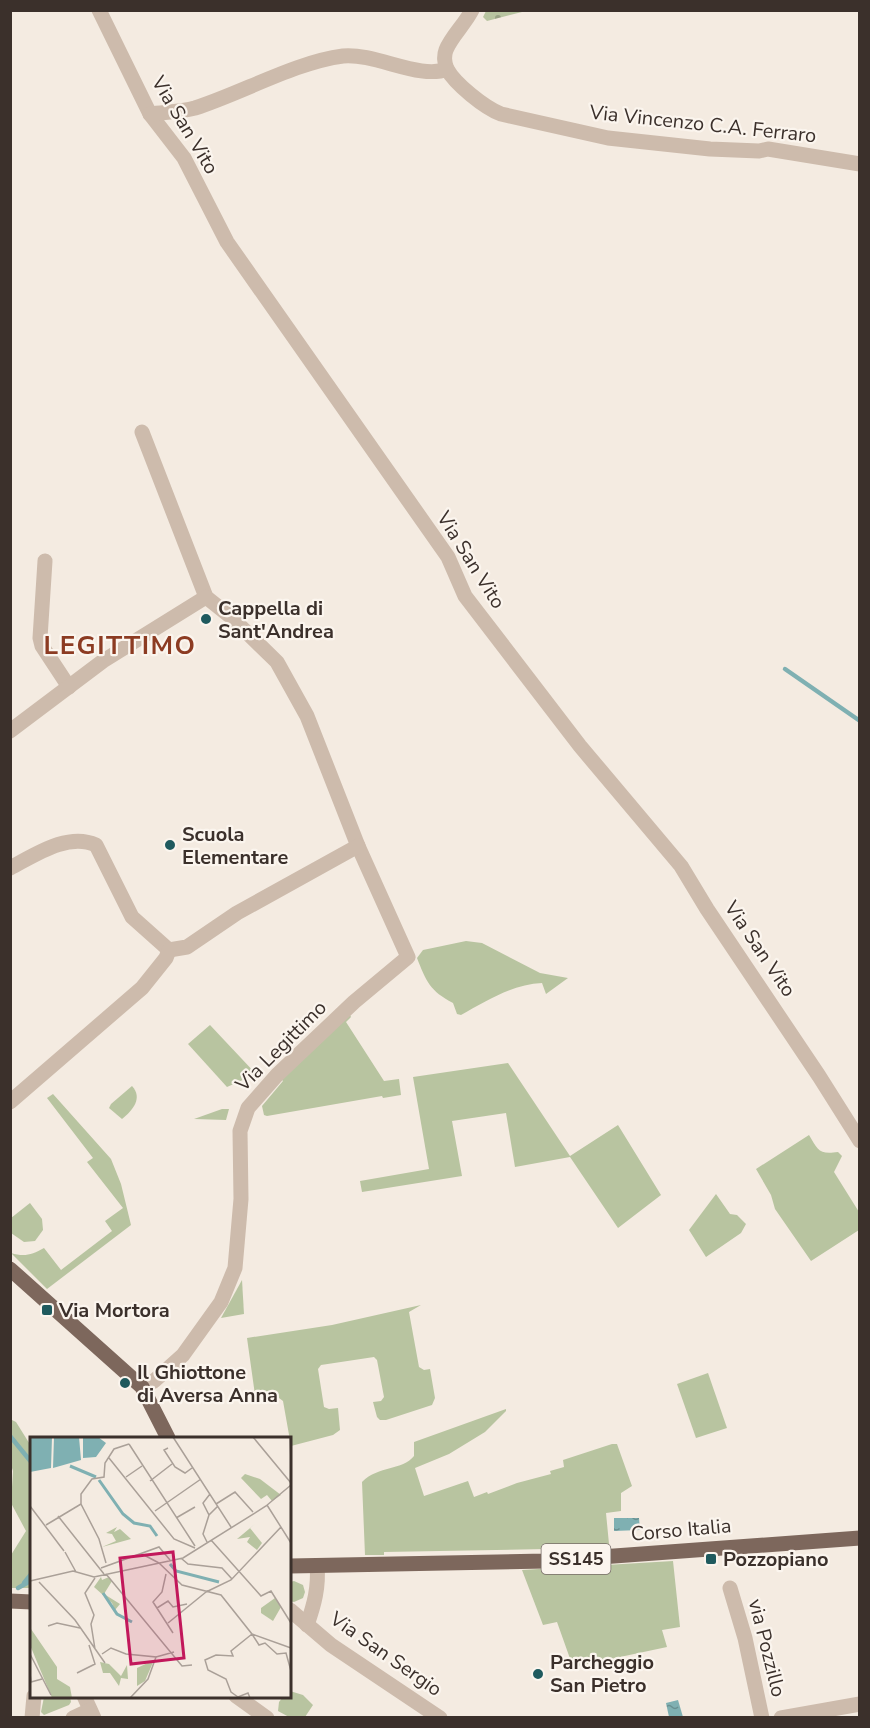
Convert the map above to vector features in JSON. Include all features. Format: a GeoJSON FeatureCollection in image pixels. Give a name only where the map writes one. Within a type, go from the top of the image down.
{"type":"FeatureCollection","features":[{"type":"Feature","properties":{"kind":"main road"},"geometry":{"type":"LineString","coordinates":[[10,1269],[70,1320],[142,1387],[167,1437]]}},
{"type":"Feature","properties":{"kind":"main road","name":"Corso Italia"},"geometry":{"type":"LineString","coordinates":[[291,1566],[546,1561],[860,1538]]}},
{"type":"Feature","properties":{"kind":"main road"},"geometry":{"type":"LineString","coordinates":[[10,1601],[30,1602]]}},
{"type":"Feature","properties":{"kind":"street","name":"Via San Vito"},"geometry":{"type":"LineString","coordinates":[[99,10],[150,114],[184,158],[227,242],[448,557],[465,596],[580,746],[681,866],[860,1141]]}},
{"type":"Feature","properties":{"kind":"street"},"geometry":{"type":"LineString","coordinates":[[150,114],[193,109],[312,63],[336,57],[362,56],[432,72],[447,69],[446,49],[472,10]]}},
{"type":"Feature","properties":{"kind":"street","name":"Via Vincenzo C.A. Ferraro"},"geometry":{"type":"LineString","coordinates":[[447,69],[485,106],[501,114],[523,120],[608,138],[710,149],[759,151],[768,149],[860,164]]}},
{"type":"Feature","properties":{"kind":"street"},"geometry":{"type":"LineString","coordinates":[[142,432],[206,597],[231,617],[277,662],[307,716],[358,846],[237,913],[187,946],[169,950]]}},
{"type":"Feature","properties":{"kind":"street"},"geometry":{"type":"LineString","coordinates":[[45,561],[40,638],[42,646],[69,687]]}},
{"type":"Feature","properties":{"kind":"street"},"geometry":{"type":"LineString","coordinates":[[10,731],[103,661],[206,597]]}},
{"type":"Feature","properties":{"kind":"street"},"geometry":{"type":"LineString","coordinates":[[10,868],[64,842],[90,842],[96,845],[132,917],[169,950]]}},
{"type":"Feature","properties":{"kind":"street","name":"Via Legittimo"},"geometry":{"type":"LineString","coordinates":[[142,1387],[154,1381],[183,1355],[221,1302],[235,1268],[241,1199],[240,1131],[248,1107],[277,1075],[354,1002],[408,957],[358,846]]}},
{"type":"Feature","properties":{"kind":"street"},"geometry":{"type":"LineString","coordinates":[[10,1102],[142,988],[166,958],[169,950]]}},
{"type":"Feature","properties":{"kind":"street","name":"Via San Sergio"},"geometry":{"type":"LineString","coordinates":[[307,1624],[314,1603],[318,1579],[317,1566]]}},
{"type":"Feature","properties":{"kind":"street","name":"via Pozzillo"},"geometry":{"type":"LineString","coordinates":[[730,1588],[745,1638],[762,1718]]}},
{"type":"Feature","properties":{"kind":"street","name":"Via San Sergio"},"geometry":{"type":"LineString","coordinates":[[291,1611],[338,1650],[440,1718]]}},
{"type":"Feature","properties":{"kind":"street"},"geometry":{"type":"LineString","coordinates":[[29,1716],[34,1698]]}},
{"type":"Feature","properties":{"kind":"street"},"geometry":{"type":"LineString","coordinates":[[239,1698],[267,1718]]}},
{"type":"Feature","properties":{"kind":"street"},"geometry":{"type":"LineString","coordinates":[[782,1718],[858,1704]]}},
{"type":"Feature","properties":{"kind":"street"},"geometry":{"type":"LineString","coordinates":[[73,1718],[90,1708]]}},
{"type":"Feature","properties":{"kind":"green space"},"geometry":{"type":"Polygon","coordinates":[[[486,10],[526,11],[487,21],[483,17],[486,10]]]}},
{"type":"Feature","properties":{"kind":"green space"},"geometry":{"type":"Polygon","coordinates":[[[466,941],[482,943],[540,973],[568,978],[546,994],[542,983],[521,986],[500,994],[461,1015],[457,1014],[453,1003],[430,985],[417,958],[423,950],[466,941]]]}},
{"type":"Feature","properties":{"kind":"green space"},"geometry":{"type":"Polygon","coordinates":[[[350,1015],[351,1017],[346,1022],[384,1081],[399,1079],[401,1095],[264,1115],[262,1106],[283,1081],[281,1079],[350,1015]]]}},
{"type":"Feature","properties":{"kind":"green space"},"geometry":{"type":"Polygon","coordinates":[[[210,1025],[256,1074],[227,1087],[188,1044],[210,1025]]]}},
{"type":"Feature","properties":{"kind":"green space"},"geometry":{"type":"Polygon","coordinates":[[[508,1063],[570,1156],[618,1125],[661,1195],[618,1228],[570,1157],[515,1167],[506,1113],[452,1121],[462,1176],[362,1192],[360,1181],[429,1169],[413,1077],[508,1063]]]}},
{"type":"Feature","properties":{"kind":"green space"},"geometry":{"type":"Polygon","coordinates":[[[132,1086],[137,1099],[130,1112],[122,1119],[109,1108],[132,1086]]]}},
{"type":"Feature","properties":{"kind":"green space"},"geometry":{"type":"Polygon","coordinates":[[[53,1094],[111,1159],[121,1184],[131,1225],[47,1289],[11,1253],[28,1255],[44,1248],[61,1270],[112,1231],[105,1221],[123,1208],[87,1162],[93,1158],[47,1098],[53,1094]]]}},
{"type":"Feature","properties":{"kind":"green space"},"geometry":{"type":"Polygon","coordinates":[[[222,1109],[229,1109],[226,1120],[194,1119],[222,1109]]]}},
{"type":"Feature","properties":{"kind":"green space"},"geometry":{"type":"Polygon","coordinates":[[[809,1135],[823,1152],[838,1152],[842,1156],[834,1172],[859,1212],[859,1230],[811,1261],[775,1209],[771,1195],[756,1169],[809,1135]]]}},
{"type":"Feature","properties":{"kind":"green space"},"geometry":{"type":"Polygon","coordinates":[[[716,1194],[730,1214],[737,1215],[746,1224],[741,1233],[706,1257],[689,1230],[716,1194]]]}},
{"type":"Feature","properties":{"kind":"green space"},"geometry":{"type":"Polygon","coordinates":[[[30,1203],[42,1219],[43,1230],[35,1241],[24,1242],[11,1233],[11,1218],[30,1203]]]}},
{"type":"Feature","properties":{"kind":"green space"},"geometry":{"type":"Polygon","coordinates":[[[242,1280],[244,1314],[221,1318],[242,1280]]]}},
{"type":"Feature","properties":{"kind":"green space"},"geometry":{"type":"Polygon","coordinates":[[[421,1305],[409,1312],[419,1367],[424,1370],[430,1369],[435,1398],[432,1405],[380,1420],[373,1402],[381,1401],[384,1397],[377,1360],[374,1357],[321,1365],[318,1369],[324,1407],[338,1408],[340,1430],[333,1435],[291,1446],[283,1401],[279,1398],[256,1402],[247,1338],[332,1325],[421,1305]]]}},
{"type":"Feature","properties":{"kind":"green space"},"geometry":{"type":"Polygon","coordinates":[[[708,1373],[727,1428],[696,1438],[677,1384],[708,1373]]]}},
{"type":"Feature","properties":{"kind":"green space"},"geometry":{"type":"Polygon","coordinates":[[[506,1409],[485,1432],[449,1454],[415,1468],[424,1496],[468,1481],[474,1497],[487,1492],[488,1494],[551,1474],[550,1471],[564,1467],[563,1460],[617,1444],[632,1486],[621,1493],[621,1511],[606,1513],[609,1544],[546,1549],[384,1552],[384,1555],[365,1555],[362,1482],[376,1473],[409,1461],[414,1456],[414,1442],[506,1409]]]}},
{"type":"Feature","properties":{"kind":"green space"},"geometry":{"type":"Polygon","coordinates":[[[10,1419],[16,1422],[30,1444],[30,1588],[11,1588],[11,1555],[26,1531],[11,1503],[13,1471],[10,1462],[10,1419]]]}},
{"type":"Feature","properties":{"kind":"green space"},"geometry":{"type":"Polygon","coordinates":[[[673,1561],[680,1627],[662,1630],[667,1647],[573,1667],[557,1622],[543,1625],[522,1570],[673,1561]]]}},
{"type":"Feature","properties":{"kind":"green space"},"geometry":{"type":"Polygon","coordinates":[[[291,1582],[303,1585],[305,1592],[303,1598],[294,1602],[291,1601],[291,1582]]]}},
{"type":"Feature","properties":{"kind":"green space"},"geometry":{"type":"Polygon","coordinates":[[[291,1691],[303,1695],[313,1705],[305,1717],[289,1717],[278,1711],[279,1702],[282,1698],[291,1698],[291,1691]]]}},
{"type":"Feature","properties":{"kind":"green space"},"geometry":{"type":"Polygon","coordinates":[[[44,1698],[70,1698],[69,1705],[44,1715],[41,1712],[44,1698]]]}},
{"type":"Feature","properties":{"kind":"water"},"geometry":{"type":"Polygon","coordinates":[[[614,1518],[639,1518],[640,1530],[614,1531],[614,1518]]]}},
{"type":"Feature","properties":{"kind":"water"},"geometry":{"type":"Polygon","coordinates":[[[678,1700],[683,1717],[669,1717],[666,1703],[678,1700]]]}},
{"type":"Feature","properties":{"kind":"waterway"},"geometry":{"type":"LineString","coordinates":[[785,669],[860,721]]}},
{"type":"Feature","properties":{"kind":"waterway"},"geometry":{"type":"LineString","coordinates":[[10,1436],[30,1461]]}},
{"type":"Feature","properties":{"kind":"waterway"},"geometry":{"type":"LineString","coordinates":[[24,1583],[30,1576]]}},
{"type":"Feature","properties":{"kind":"waterway"},"geometry":{"type":"LineString","coordinates":[[18,1588],[30,1581]]}},
{"type":"Feature","properties":{"kind":"place","name":"Cappella di Sant'Andrea"},"geometry":{"type":"Point","coordinates":[206,619]}},
{"type":"Feature","properties":{"kind":"place","name":"Scuola Elementare"},"geometry":{"type":"Point","coordinates":[170,845]}},
{"type":"Feature","properties":{"kind":"place","name":"Via Mortora"},"geometry":{"type":"Point","coordinates":[47,1310]}},
{"type":"Feature","properties":{"kind":"place","name":"Il Ghiottone di Aversa Anna"},"geometry":{"type":"Point","coordinates":[125,1383]}},
{"type":"Feature","properties":{"kind":"place","name":"Pozzopiano"},"geometry":{"type":"Point","coordinates":[711,1559]}},
{"type":"Feature","properties":{"kind":"place","name":"Parcheggio San Pietro"},"geometry":{"type":"Point","coordinates":[538,1674]}},
{"type":"Feature","properties":{"kind":"district","name":"LEGITTIMO"},"geometry":{"type":"Point","coordinates":[120,645]}}]}
